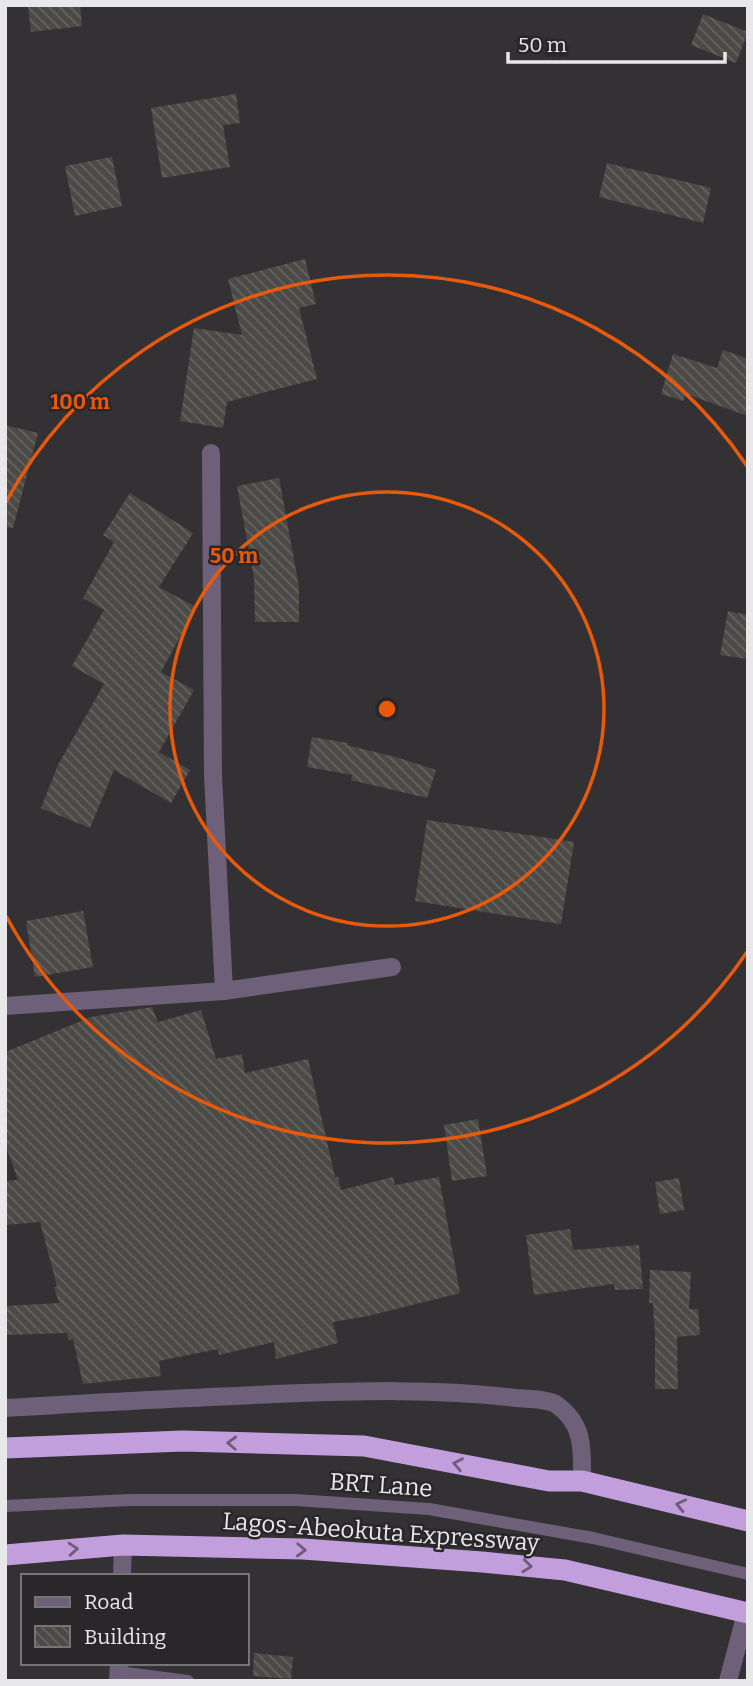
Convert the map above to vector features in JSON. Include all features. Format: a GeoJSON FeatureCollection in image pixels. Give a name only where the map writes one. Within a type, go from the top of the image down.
{"type":"FeatureCollection","features":[{"type":"Feature","properties":{"kind":"highway"},"geometry":{"type":"LineString","coordinates":[[5,1448],[183,1441],[363,1446],[549,1481],[582,1481],[748,1521]]}},
{"type":"Feature","properties":{"kind":"highway","name":"Lagos-Abeokuta Expressway"},"geometry":{"type":"LineString","coordinates":[[5,1555],[123,1545],[303,1549],[481,1562],[565,1570],[747,1613]]}},
{"type":"Feature","properties":{"kind":"street"},"geometry":{"type":"LineString","coordinates":[[211,453],[213,775],[224,992]]}},
{"type":"Feature","properties":{"kind":"street"},"geometry":{"type":"LineString","coordinates":[[5,1006],[224,992],[392,967]]}},
{"type":"Feature","properties":{"kind":"street"},"geometry":{"type":"LineString","coordinates":[[5,1408],[350,1391],[439,1391],[529,1399],[555,1403],[573,1419],[582,1443],[582,1481]]}},
{"type":"Feature","properties":{"kind":"street"},"geometry":{"type":"LineString","coordinates":[[122,1574],[123,1545]]}},
{"type":"Feature","properties":{"kind":"street"},"geometry":{"type":"LineString","coordinates":[[728,1681],[747,1613]]}},
{"type":"Feature","properties":{"kind":"lane","name":"BRT Lane"},"geometry":{"type":"LineString","coordinates":[[5,1506],[130,1500],[296,1500],[429,1509],[593,1538],[748,1574]]}},
{"type":"Feature","properties":{"kind":"lane"},"geometry":{"type":"LineString","coordinates":[[119,1672],[188,1681]]}},
{"type":"Feature","properties":{"kind":"building"},"geometry":{"type":"Polygon","coordinates":[[[28,5],[80,5],[82,26],[31,32],[28,5]]]}},
{"type":"Feature","properties":{"kind":"building"},"geometry":{"type":"Polygon","coordinates":[[[703,14],[748,32],[736,63],[691,45],[703,14]]]}},
{"type":"Feature","properties":{"kind":"building"},"geometry":{"type":"Polygon","coordinates":[[[236,94],[240,123],[223,125],[230,167],[162,178],[151,108],[236,94]]]}},
{"type":"Feature","properties":{"kind":"building"},"geometry":{"type":"Polygon","coordinates":[[[112,157],[122,206],[75,216],[65,166],[112,157]]]}},
{"type":"Feature","properties":{"kind":"building"},"geometry":{"type":"Polygon","coordinates":[[[607,163],[711,188],[703,223],[599,197],[607,163]]]}},
{"type":"Feature","properties":{"kind":"building"},"geometry":{"type":"Polygon","coordinates":[[[305,259],[316,304],[299,308],[317,379],[227,402],[223,428],[180,421],[194,328],[242,335],[228,279],[305,259]]]}},
{"type":"Feature","properties":{"kind":"building"},"geometry":{"type":"Polygon","coordinates":[[[723,350],[748,359],[748,416],[686,394],[683,401],[661,394],[673,354],[717,368],[723,350]]]}},
{"type":"Feature","properties":{"kind":"building"},"geometry":{"type":"Polygon","coordinates":[[[5,425],[38,433],[13,528],[5,527],[5,425]]]}},
{"type":"Feature","properties":{"kind":"building"},"geometry":{"type":"Polygon","coordinates":[[[279,478],[299,587],[299,622],[255,622],[254,578],[237,486],[279,478]]]}},
{"type":"Feature","properties":{"kind":"building"},"geometry":{"type":"Polygon","coordinates":[[[130,493],[193,533],[159,587],[196,607],[161,672],[194,690],[159,752],[190,770],[171,803],[114,770],[90,828],[41,808],[58,765],[104,684],[72,666],[104,610],[83,598],[114,542],[103,535],[130,493]]]}},
{"type":"Feature","properties":{"kind":"building"},"geometry":{"type":"Polygon","coordinates":[[[728,611],[748,615],[748,659],[720,655],[728,611]]]}},
{"type":"Feature","properties":{"kind":"building"},"geometry":{"type":"Polygon","coordinates":[[[312,737],[348,743],[347,745],[436,770],[427,798],[351,780],[352,775],[307,767],[312,737]]]}},
{"type":"Feature","properties":{"kind":"building"},"geometry":{"type":"Polygon","coordinates":[[[427,820],[574,842],[561,924],[415,901],[427,820]]]}},
{"type":"Feature","properties":{"kind":"building"},"geometry":{"type":"Polygon","coordinates":[[[83,911],[93,967],[35,977],[26,921],[83,911]]]}},
{"type":"Feature","properties":{"kind":"building"},"geometry":{"type":"Polygon","coordinates":[[[152,1007],[158,1022],[201,1010],[216,1059],[242,1054],[245,1073],[308,1059],[335,1177],[338,1177],[341,1190],[393,1177],[395,1185],[439,1177],[460,1293],[333,1322],[338,1343],[276,1359],[274,1342],[219,1355],[218,1349],[159,1361],[161,1376],[83,1384],[73,1339],[69,1340],[67,1333],[5,1335],[5,1306],[59,1303],[40,1222],[5,1225],[5,1181],[18,1180],[5,1143],[5,1052],[91,1017],[152,1007]]]}},
{"type":"Feature","properties":{"kind":"building"},"geometry":{"type":"Polygon","coordinates":[[[478,1119],[487,1176],[452,1181],[444,1125],[478,1119]]]}},
{"type":"Feature","properties":{"kind":"building"},"geometry":{"type":"Polygon","coordinates":[[[679,1178],[684,1210],[660,1214],[655,1182],[679,1178]]]}},
{"type":"Feature","properties":{"kind":"building"},"geometry":{"type":"Polygon","coordinates":[[[570,1229],[573,1250],[639,1245],[643,1289],[615,1290],[614,1284],[534,1295],[526,1235],[570,1229]]]}},
{"type":"Feature","properties":{"kind":"building"},"geometry":{"type":"Polygon","coordinates":[[[650,1270],[691,1272],[689,1309],[698,1309],[700,1335],[677,1337],[678,1389],[655,1389],[653,1303],[649,1303],[650,1270]]]}},
{"type":"Feature","properties":{"kind":"building"},"geometry":{"type":"Polygon","coordinates":[[[254,1653],[293,1657],[291,1679],[253,1676],[254,1653]]]}}]}
